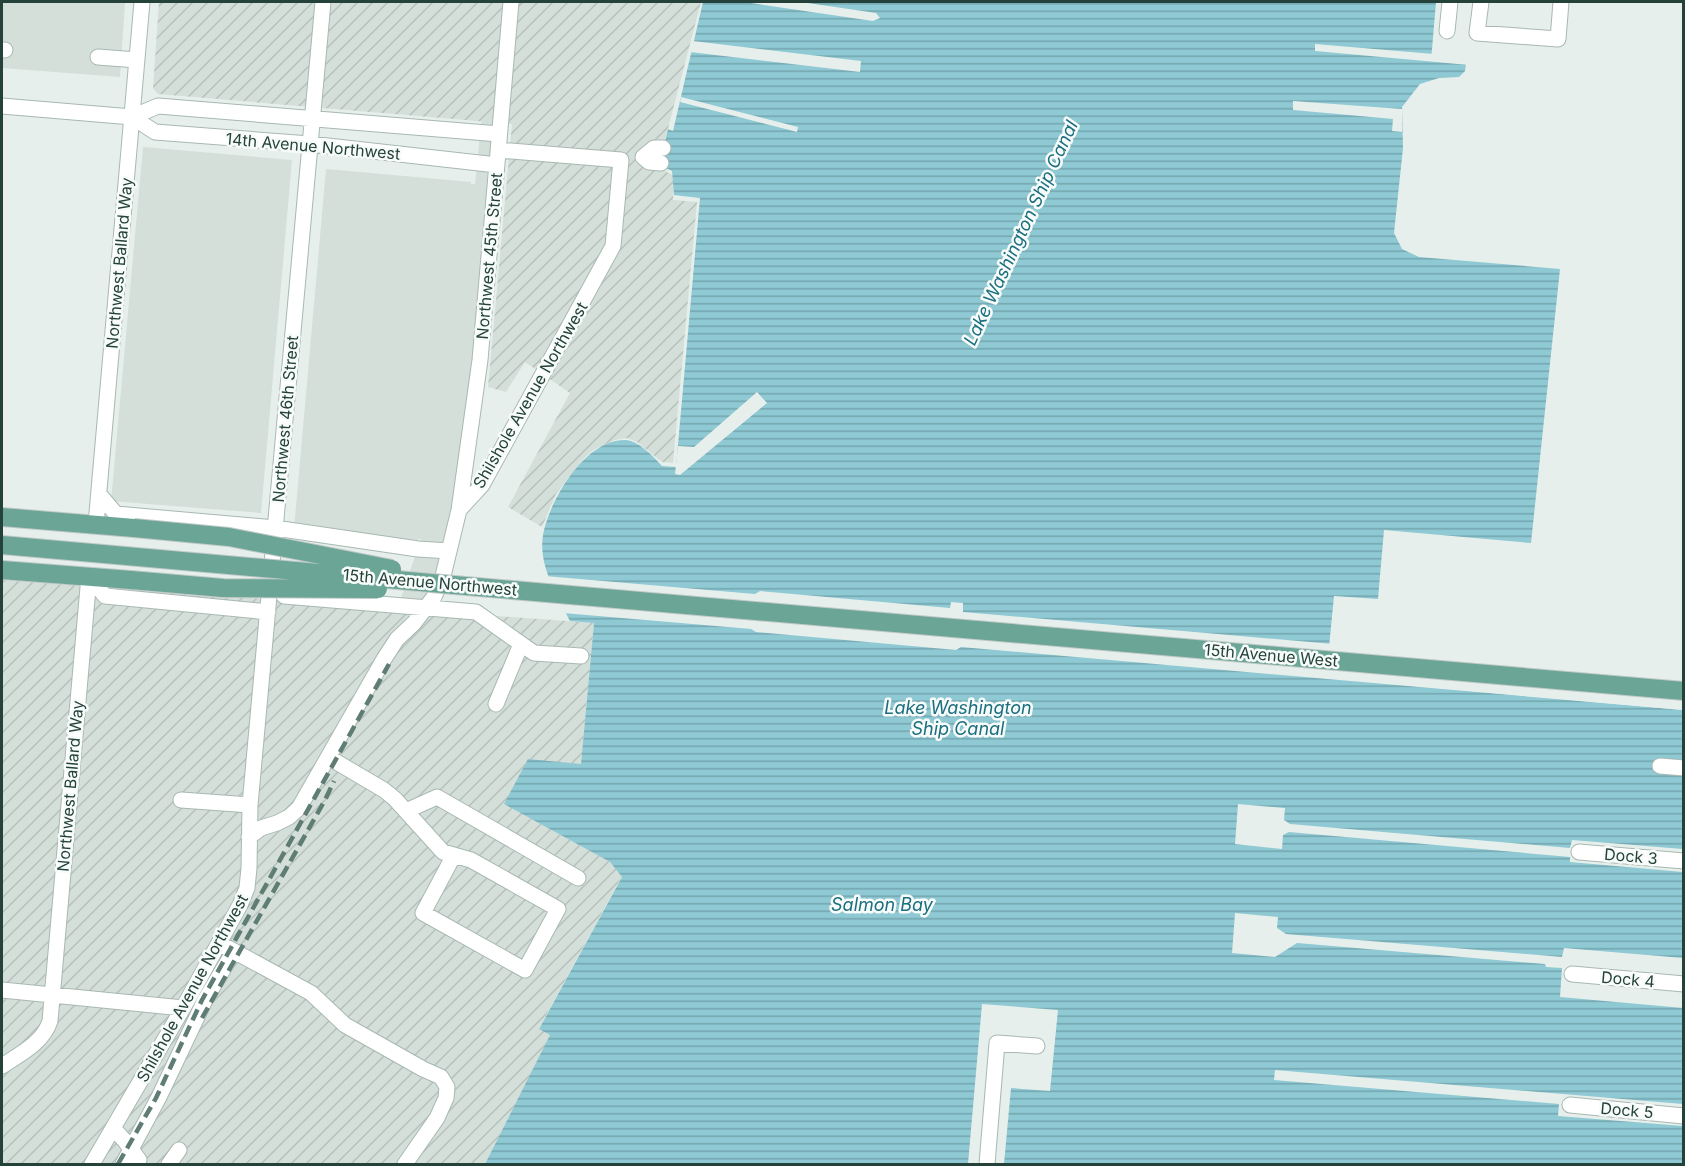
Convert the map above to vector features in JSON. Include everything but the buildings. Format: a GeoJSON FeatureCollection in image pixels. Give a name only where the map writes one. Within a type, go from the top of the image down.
{"type":"FeatureCollection","features":[{"type":"Feature","properties":{"kind":"main road"},"geometry":{"type":"LineString","coordinates":[[2,517],[229,537],[394,569],[454,585]]}},
{"type":"Feature","properties":{"kind":"main road","name":"15th Avenue Northwest"},"geometry":{"type":"LineString","coordinates":[[2,545],[859,619]]}},
{"type":"Feature","properties":{"kind":"main road"},"geometry":{"type":"LineString","coordinates":[[2,570],[223,588],[392,589],[454,585]]}},
{"type":"Feature","properties":{"kind":"main road","name":"15th Avenue West"},"geometry":{"type":"LineString","coordinates":[[859,619],[1683,691]]}},
{"type":"Feature","properties":{"kind":"street","name":"Northwest Ballard Way"},"geometry":{"type":"LineString","coordinates":[[96,524],[142,2]]}},
{"type":"Feature","properties":{"kind":"street","name":"Northwest 46th Street"},"geometry":{"type":"LineString","coordinates":[[249,837],[250,805],[323,2]]}},
{"type":"Feature","properties":{"kind":"street","name":"Northwest 45th Street"},"geometry":{"type":"LineString","coordinates":[[459,510],[480,360],[511,2]]}},
{"type":"Feature","properties":{"kind":"street"},"geometry":{"type":"LineString","coordinates":[[1447,31],[1450,2]]}},
{"type":"Feature","properties":{"kind":"street"},"geometry":{"type":"LineString","coordinates":[[1481,2],[1477,33],[1558,39],[1561,2]]}},
{"type":"Feature","properties":{"kind":"street"},"geometry":{"type":"LineString","coordinates":[[98,57],[137,60]]}},
{"type":"Feature","properties":{"kind":"street","name":"14th Avenue Northwest"},"geometry":{"type":"LineString","coordinates":[[2,106],[132,117],[158,106],[499,134]]}},
{"type":"Feature","properties":{"kind":"street","name":"14th Avenue Northwest"},"geometry":{"type":"LineString","coordinates":[[132,117],[154,132],[497,158],[621,160]]}},
{"type":"Feature","properties":{"kind":"street","name":"Shilshole Avenue Northwest"},"geometry":{"type":"LineString","coordinates":[[92,1164],[114,1130],[240,905],[247,888],[249,837],[261,828],[289,817],[299,808],[397,639],[414,623],[434,597],[443,576],[459,510],[482,485],[613,246],[621,160]]}},
{"type":"Feature","properties":{"kind":"street","name":"15th Avenue Northwest"},"geometry":{"type":"LineString","coordinates":[[99,495],[116,514],[275,528],[418,549],[449,551]]}},
{"type":"Feature","properties":{"kind":"street","name":"Northwest Ballard Way"},"geometry":{"type":"LineString","coordinates":[[2,1066],[34,1045],[48,1026],[89,576]]}},
{"type":"Feature","properties":{"kind":"street"},"geometry":{"type":"LineString","coordinates":[[89,576],[105,596]]}},
{"type":"Feature","properties":{"kind":"street","name":"15th Avenue Northwest"},"geometry":{"type":"LineString","coordinates":[[269,595],[476,612],[521,644]]}},
{"type":"Feature","properties":{"kind":"street"},"geometry":{"type":"LineString","coordinates":[[84,628],[95,605],[105,596],[268,612]]}},
{"type":"Feature","properties":{"kind":"street"},"geometry":{"type":"LineString","coordinates":[[496,704],[521,644],[534,653],[581,656]]}},
{"type":"Feature","properties":{"kind":"street"},"geometry":{"type":"LineString","coordinates":[[328,757],[395,799],[443,852],[454,855],[471,860],[558,909],[525,970],[423,913],[454,855]]}},
{"type":"Feature","properties":{"kind":"street"},"geometry":{"type":"LineString","coordinates":[[1660,766],[1683,768]]}},
{"type":"Feature","properties":{"kind":"street"},"geometry":{"type":"LineString","coordinates":[[406,811],[437,797],[578,878]]}},
{"type":"Feature","properties":{"kind":"street"},"geometry":{"type":"LineString","coordinates":[[181,800],[250,805]]}},
{"type":"Feature","properties":{"kind":"street","name":"Dock 3"},"geometry":{"type":"LineString","coordinates":[[1579,852],[1683,861]]}},
{"type":"Feature","properties":{"kind":"street"},"geometry":{"type":"LineString","coordinates":[[219,943],[311,993],[345,1025],[441,1077],[447,1087],[446,1098],[437,1118],[405,1164]]}},
{"type":"Feature","properties":{"kind":"street"},"geometry":{"type":"LineString","coordinates":[[123,1164],[135,1154],[205,1000],[234,951]]}},
{"type":"Feature","properties":{"kind":"street","name":"Dock 4"},"geometry":{"type":"LineString","coordinates":[[1572,974],[1683,984]]}},
{"type":"Feature","properties":{"kind":"street"},"geometry":{"type":"LineString","coordinates":[[2,990],[183,1008]]}},
{"type":"Feature","properties":{"kind":"street"},"geometry":{"type":"LineString","coordinates":[[987,1164],[997,1043],[1037,1046]]}},
{"type":"Feature","properties":{"kind":"street","name":"Dock 5"},"geometry":{"type":"LineString","coordinates":[[1570,1105],[1683,1116]]}},
{"type":"Feature","properties":{"kind":"street"},"geometry":{"type":"LineString","coordinates":[[114,1130],[135,1154]]}},
{"type":"Feature","properties":{"kind":"street"},"geometry":{"type":"LineString","coordinates":[[169,1164],[178,1150]]}},
{"type":"Feature","properties":{"kind":"shaded area"},"geometry":{"type":"Polygon","coordinates":[[[2,2],[125,2],[120,77],[2,68],[2,2]]]}},
{"type":"Feature","properties":{"kind":"shaded area"},"geometry":{"type":"Polygon","coordinates":[[[159,2],[701,2],[658,167],[674,176],[673,200],[697,202],[673,463],[662,462],[637,442],[627,438],[615,440],[595,449],[584,458],[556,494],[542,527],[508,507],[570,393],[525,362],[506,392],[488,387],[512,124],[158,94],[153,88],[159,2]]]}},
{"type":"Feature","properties":{"kind":"shaded area"},"geometry":{"type":"Polygon","coordinates":[[[508,2],[478,351],[450,522],[429,597],[102,1164],[392,625],[421,538],[417,540],[294,529],[326,169],[475,184],[487,66],[508,2]]]}},
{"type":"Feature","properties":{"kind":"shaded area"},"geometry":{"type":"Polygon","coordinates":[[[143,147],[292,160],[261,513],[111,501],[143,147]]]}},
{"type":"Feature","properties":{"kind":"shaded area"},"geometry":{"type":"Polygon","coordinates":[[[2,580],[594,623],[581,765],[504,804],[610,862],[622,876],[539,1028],[550,1035],[485,1164],[2,1164],[2,580]]]}},
{"type":"Feature","properties":{"kind":"water","name":"Lake Washington Ship Canal"},"geometry":{"type":"Polygon","coordinates":[[[703,2],[1436,2],[1431,61],[1466,64],[1465,71],[1459,77],[1439,78],[1420,84],[1402,107],[1403,148],[1394,233],[1402,249],[1419,257],[1560,269],[1531,543],[1384,530],[1378,599],[1334,596],[1326,678],[1683,710],[1683,1164],[485,1164],[550,1035],[539,1029],[622,877],[610,862],[504,804],[528,759],[581,764],[594,623],[570,621],[554,590],[543,558],[543,535],[561,490],[583,461],[610,442],[630,441],[645,450],[662,466],[676,467],[700,198],[674,195],[672,171],[666,168],[665,142],[668,129],[673,131],[703,2]]]}},
{"type":"Feature","properties":{"kind":"pier"},"geometry":{"type":"Polygon","coordinates":[[[744,2],[801,2],[876,13],[880,18],[873,21],[744,2]]]}},
{"type":"Feature","properties":{"kind":"pier"},"geometry":{"type":"Polygon","coordinates":[[[693,41],[861,61],[860,72],[690,52],[693,41]]]}},
{"type":"Feature","properties":{"kind":"pier"},"geometry":{"type":"Polygon","coordinates":[[[1315,44],[1434,54],[1434,59],[1467,61],[1469,65],[1315,51],[1315,44]]]}},
{"type":"Feature","properties":{"kind":"pier"},"geometry":{"type":"Polygon","coordinates":[[[681,97],[798,127],[797,132],[680,102],[681,97]]]}},
{"type":"Feature","properties":{"kind":"pier"},"geometry":{"type":"Polygon","coordinates":[[[1293,101],[1402,109],[1402,132],[1392,131],[1393,119],[1293,110],[1293,101]]]}},
{"type":"Feature","properties":{"kind":"pier"},"geometry":{"type":"Polygon","coordinates":[[[757,392],[767,403],[680,475],[675,474],[678,446],[694,447],[757,392]]]}},
{"type":"Feature","properties":{"kind":"pier"},"geometry":{"type":"Polygon","coordinates":[[[545,576],[755,594],[760,591],[950,608],[951,602],[963,603],[963,612],[1333,644],[1330,676],[1684,707],[1683,710],[961,647],[956,650],[563,613],[545,576]]]}},
{"type":"Feature","properties":{"kind":"pier"},"geometry":{"type":"Polygon","coordinates":[[[1238,804],[1285,808],[1284,820],[1290,824],[1570,848],[1572,840],[1683,849],[1683,872],[1570,862],[1570,857],[1289,832],[1283,835],[1282,849],[1235,844],[1238,804]]]}},
{"type":"Feature","properties":{"kind":"pier"},"geometry":{"type":"Polygon","coordinates":[[[1235,913],[1278,917],[1277,928],[1286,934],[1562,957],[1564,948],[1683,958],[1683,1008],[1560,997],[1562,968],[1546,967],[1545,964],[1297,943],[1275,957],[1232,953],[1235,913]]]}},
{"type":"Feature","properties":{"kind":"pier"},"geometry":{"type":"Polygon","coordinates":[[[982,1004],[1058,1010],[1050,1091],[1011,1088],[1004,1164],[968,1164],[982,1004]]]}},
{"type":"Feature","properties":{"kind":"pier"},"geometry":{"type":"Polygon","coordinates":[[[1275,1070],[1683,1104],[1683,1126],[1558,1116],[1559,1104],[1274,1080],[1275,1070]]]}},
{"type":"Feature","properties":{"kind":"railway"},"geometry":{"type":"LineString","coordinates":[[118,1164],[156,1098],[202,1000],[389,664]]}},
{"type":"Feature","properties":{"kind":"railway"},"geometry":{"type":"LineString","coordinates":[[202,1018],[334,781]]}},
{"type":"Feature","properties":{"kind":"water label","name":"Salmon Bay"},"geometry":{"type":"Point","coordinates":[882,905]}}]}
